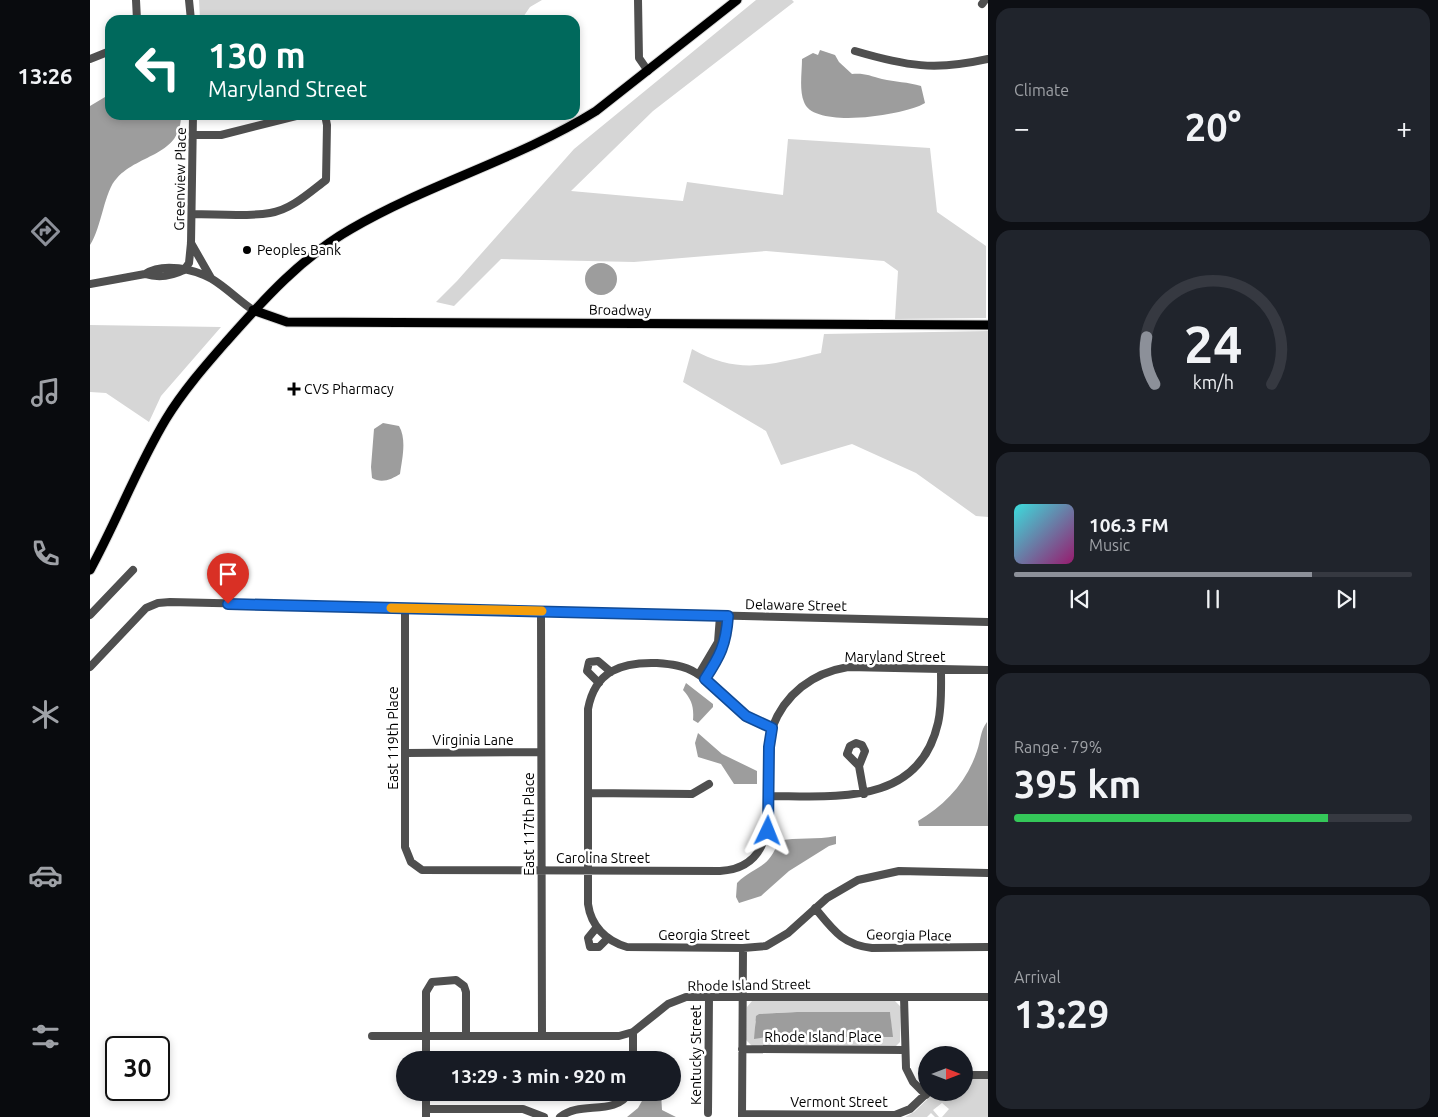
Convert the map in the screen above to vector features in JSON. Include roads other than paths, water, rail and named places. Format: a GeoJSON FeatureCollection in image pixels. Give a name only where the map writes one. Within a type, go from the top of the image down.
{"type":"FeatureCollection","features":[{"type":"Feature","properties":{"kind":"main road"},"geometry":{"type":"LineString","coordinates":[[90,570],[166,419],[196,376],[254,310],[314,253],[338,236],[412,197],[558,134],[596,111],[737,0]]}},
{"type":"Feature","properties":{"kind":"main road","name":"Broadway"},"geometry":{"type":"LineString","coordinates":[[254,310],[287,322],[988,325]]}},
{"type":"Feature","properties":{"kind":"street"},"geometry":{"type":"LineString","coordinates":[[136,0],[136,15]]}},
{"type":"Feature","properties":{"kind":"street"},"geometry":{"type":"LineString","coordinates":[[190,0],[191,15]]}},
{"type":"Feature","properties":{"kind":"street"},"geometry":{"type":"LineString","coordinates":[[638,0],[638,53],[639,58],[648,71]]}},
{"type":"Feature","properties":{"kind":"street"},"geometry":{"type":"LineString","coordinates":[[855,51],[912,66],[962,65],[988,59]]}},
{"type":"Feature","properties":{"kind":"street"},"geometry":{"type":"LineString","coordinates":[[90,59],[105,53]]}},
{"type":"Feature","properties":{"kind":"street","name":"Greenview Place"},"geometry":{"type":"LineString","coordinates":[[184,270],[189,263],[191,243],[193,120]]}},
{"type":"Feature","properties":{"kind":"street"},"geometry":{"type":"LineString","coordinates":[[193,135],[221,135],[280,120]]}},
{"type":"Feature","properties":{"kind":"street"},"geometry":{"type":"LineString","coordinates":[[192,214],[271,213],[290,206],[319,186],[326,180],[326,120]]}},
{"type":"Feature","properties":{"kind":"street","name":"Greenview Place"},"geometry":{"type":"LineString","coordinates":[[191,243],[211,278]]}},
{"type":"Feature","properties":{"kind":"street"},"geometry":{"type":"LineString","coordinates":[[90,284],[145,274],[153,277],[176,274],[184,270],[211,278],[254,310]]}},
{"type":"Feature","properties":{"kind":"street"},"geometry":{"type":"LineString","coordinates":[[90,615],[133,570]]}},
{"type":"Feature","properties":{"kind":"street","name":"Delaware Street"},"geometry":{"type":"LineString","coordinates":[[90,667],[146,608],[158,603],[988,622]]}},
{"type":"Feature","properties":{"kind":"street","name":"East 119th Place"},"geometry":{"type":"LineString","coordinates":[[405,608],[405,847],[414,865]]}},
{"type":"Feature","properties":{"kind":"street","name":"East 117th Place"},"geometry":{"type":"LineString","coordinates":[[540,611],[542,1036]]}},
{"type":"Feature","properties":{"kind":"street"},"geometry":{"type":"LineString","coordinates":[[702,677],[718,642],[724,616]]}},
{"type":"Feature","properties":{"kind":"street"},"geometry":{"type":"LineString","coordinates":[[599,683],[587,671],[589,662],[598,660],[610,672]]}},
{"type":"Feature","properties":{"kind":"street"},"geometry":{"type":"LineString","coordinates":[[588,871],[588,709],[592,693],[610,672],[632,663],[678,666],[702,677],[746,716],[772,728]]}},
{"type":"Feature","properties":{"kind":"street","name":"Maryland Street"},"geometry":{"type":"LineString","coordinates":[[772,728],[778,714],[791,696],[811,679],[824,673],[848,667],[988,670]]}},
{"type":"Feature","properties":{"kind":"street"},"geometry":{"type":"LineString","coordinates":[[768,796],[864,794],[885,788],[899,780],[912,770],[923,757],[931,742],[938,723],[941,669]]}},
{"type":"Feature","properties":{"kind":"street","name":"Carolina Street"},"geometry":{"type":"LineString","coordinates":[[414,865],[428,871],[588,871],[731,869],[745,864],[760,849],[766,838],[768,824],[769,747],[772,728]]}},
{"type":"Feature","properties":{"kind":"street","name":"Virginia Lane"},"geometry":{"type":"LineString","coordinates":[[406,753],[541,752]]}},
{"type":"Feature","properties":{"kind":"street"},"geometry":{"type":"LineString","coordinates":[[859,766],[864,794]]}},
{"type":"Feature","properties":{"kind":"street"},"geometry":{"type":"LineString","coordinates":[[588,793],[692,794],[708,784]]}},
{"type":"Feature","properties":{"kind":"street","name":"Georgia Street"},"geometry":{"type":"LineString","coordinates":[[588,871],[588,904],[591,916],[597,927],[608,938],[622,946],[633,948],[760,948],[774,943],[815,908],[846,886],[882,873],[899,871],[988,873]]}},
{"type":"Feature","properties":{"kind":"street","name":"Georgia Place"},"geometry":{"type":"LineString","coordinates":[[815,908],[839,936],[857,946],[872,948],[988,947]]}},
{"type":"Feature","properties":{"kind":"street"},"geometry":{"type":"LineString","coordinates":[[597,927],[588,938],[590,947],[599,947],[608,938]]}},
{"type":"Feature","properties":{"kind":"street"},"geometry":{"type":"LineString","coordinates":[[742,948],[742,1116]]}},
{"type":"Feature","properties":{"kind":"street"},"geometry":{"type":"LineString","coordinates":[[426,1051],[426,992],[429,984],[437,980],[456,980],[464,986],[466,992],[466,1036]]}},
{"type":"Feature","properties":{"kind":"street","name":"Rhode Island Street"},"geometry":{"type":"LineString","coordinates":[[372,1036],[619,1036],[633,1032],[674,1001],[686,997],[988,997]]}},
{"type":"Feature","properties":{"kind":"street","name":"Kentucky Street"},"geometry":{"type":"LineString","coordinates":[[708,1113],[709,997]]}},
{"type":"Feature","properties":{"kind":"street"},"geometry":{"type":"LineString","coordinates":[[904,997],[904,1050],[908,1075],[918,1085]]}},
{"type":"Feature","properties":{"kind":"street"},"geometry":{"type":"LineString","coordinates":[[633,1032],[633,1051]]}},
{"type":"Feature","properties":{"kind":"street","name":"Rhode Island Place"},"geometry":{"type":"LineString","coordinates":[[742,1050],[904,1050]]}},
{"type":"Feature","properties":{"kind":"street"},"geometry":{"type":"LineString","coordinates":[[973,1075],[988,1075]]}},
{"type":"Feature","properties":{"kind":"street"},"geometry":{"type":"LineString","coordinates":[[560,1117],[576,1109],[614,1107],[623,1101]]}},
{"type":"Feature","properties":{"kind":"street","name":"Vermont Street"},"geometry":{"type":"LineString","coordinates":[[742,1116],[882,1116],[905,1112],[918,1101]]}},
{"type":"Feature","properties":{"kind":"street"},"geometry":{"type":"LineString","coordinates":[[426,1113],[523,1109],[544,1117]]}},
{"type":"Feature","properties":{"kind":"place","name":"Peoples Bank"},"geometry":{"type":"Point","coordinates":[247,250]}},
{"type":"Feature","properties":{"kind":"place","name":"CVS Pharmacy"},"geometry":{"type":"Point","coordinates":[294,389]}}]}
